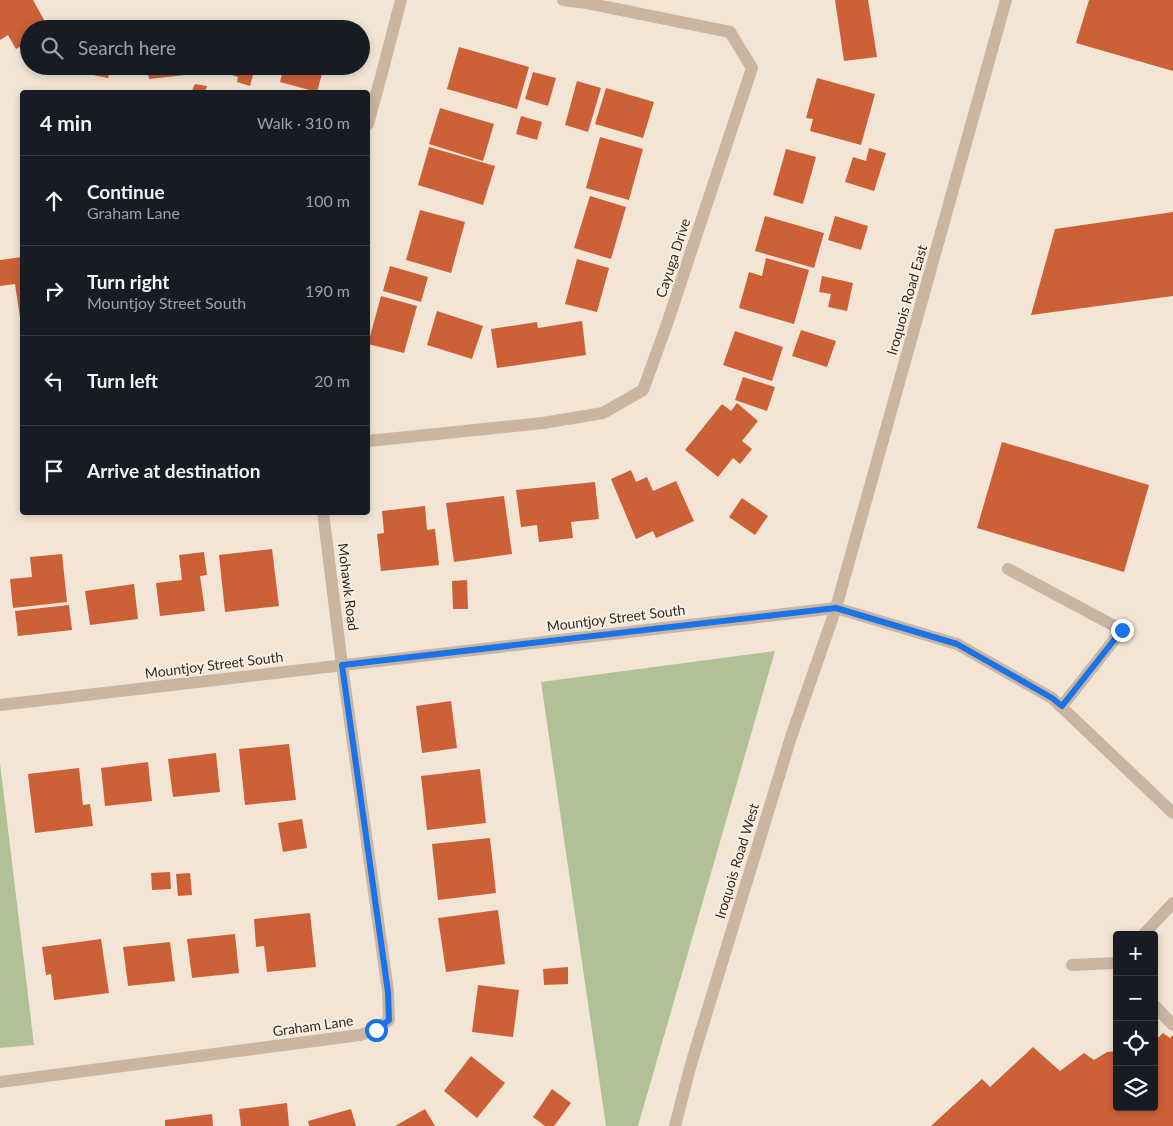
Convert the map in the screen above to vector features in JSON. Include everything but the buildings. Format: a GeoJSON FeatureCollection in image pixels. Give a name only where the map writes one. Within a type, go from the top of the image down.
{"type":"FeatureCollection","features":[{"type":"Feature","properties":{"kind":"street"},"geometry":{"type":"LineString","coordinates":[[370,117],[401,0]]}},
{"type":"Feature","properties":{"kind":"street","name":"Cayuga Drive"},"geometry":{"type":"LineString","coordinates":[[370,441],[543,423],[603,413],[642,390],[670,314],[752,68],[730,32],[587,3],[562,0]]}},
{"type":"Feature","properties":{"kind":"street","name":"Iroquois Road East"},"geometry":{"type":"LineString","coordinates":[[836,608],[1006,0]]}},
{"type":"Feature","properties":{"kind":"street","name":"Mohawk Road"},"geometry":{"type":"LineString","coordinates":[[323,515],[342,665]]}},
{"type":"Feature","properties":{"kind":"street"},"geometry":{"type":"LineString","coordinates":[[1008,569],[1122,630],[1062,706]]}},
{"type":"Feature","properties":{"kind":"street","name":"Mountjoy Street South"},"geometry":{"type":"LineString","coordinates":[[0,705],[836,608],[957,644],[1052,698],[1173,813]]}},
{"type":"Feature","properties":{"kind":"street","name":"Iroquois Road West"},"geometry":{"type":"LineString","coordinates":[[675,1126],[691,1064],[791,737],[836,608]]}},
{"type":"Feature","properties":{"kind":"street","name":"Graham Lane"},"geometry":{"type":"LineString","coordinates":[[0,1082],[360,1035],[376,1030],[389,1020],[388,992],[342,665]]}},
{"type":"Feature","properties":{"kind":"street"},"geometry":{"type":"LineString","coordinates":[[1147,931],[1173,903]]}},
{"type":"Feature","properties":{"kind":"street"},"geometry":{"type":"LineString","coordinates":[[1072,965],[1113,963]]}},
{"type":"Feature","properties":{"kind":"street"},"geometry":{"type":"LineString","coordinates":[[1158,1009],[1173,1025]]}},
{"type":"Feature","properties":{"kind":"green space"},"geometry":{"type":"Polygon","coordinates":[[[775,651],[638,1126],[606,1126],[541,682],[775,651]]]}},
{"type":"Feature","properties":{"kind":"green space"},"geometry":{"type":"Polygon","coordinates":[[[0,763],[34,1045],[0,1048],[0,763]]]}},
{"type":"Feature","properties":{"kind":"route"},"geometry":{"type":"LineString","coordinates":[[376,1030],[389,1020],[388,992],[342,665],[836,608],[957,644],[1052,698],[1062,706],[1122,630]]}}]}
